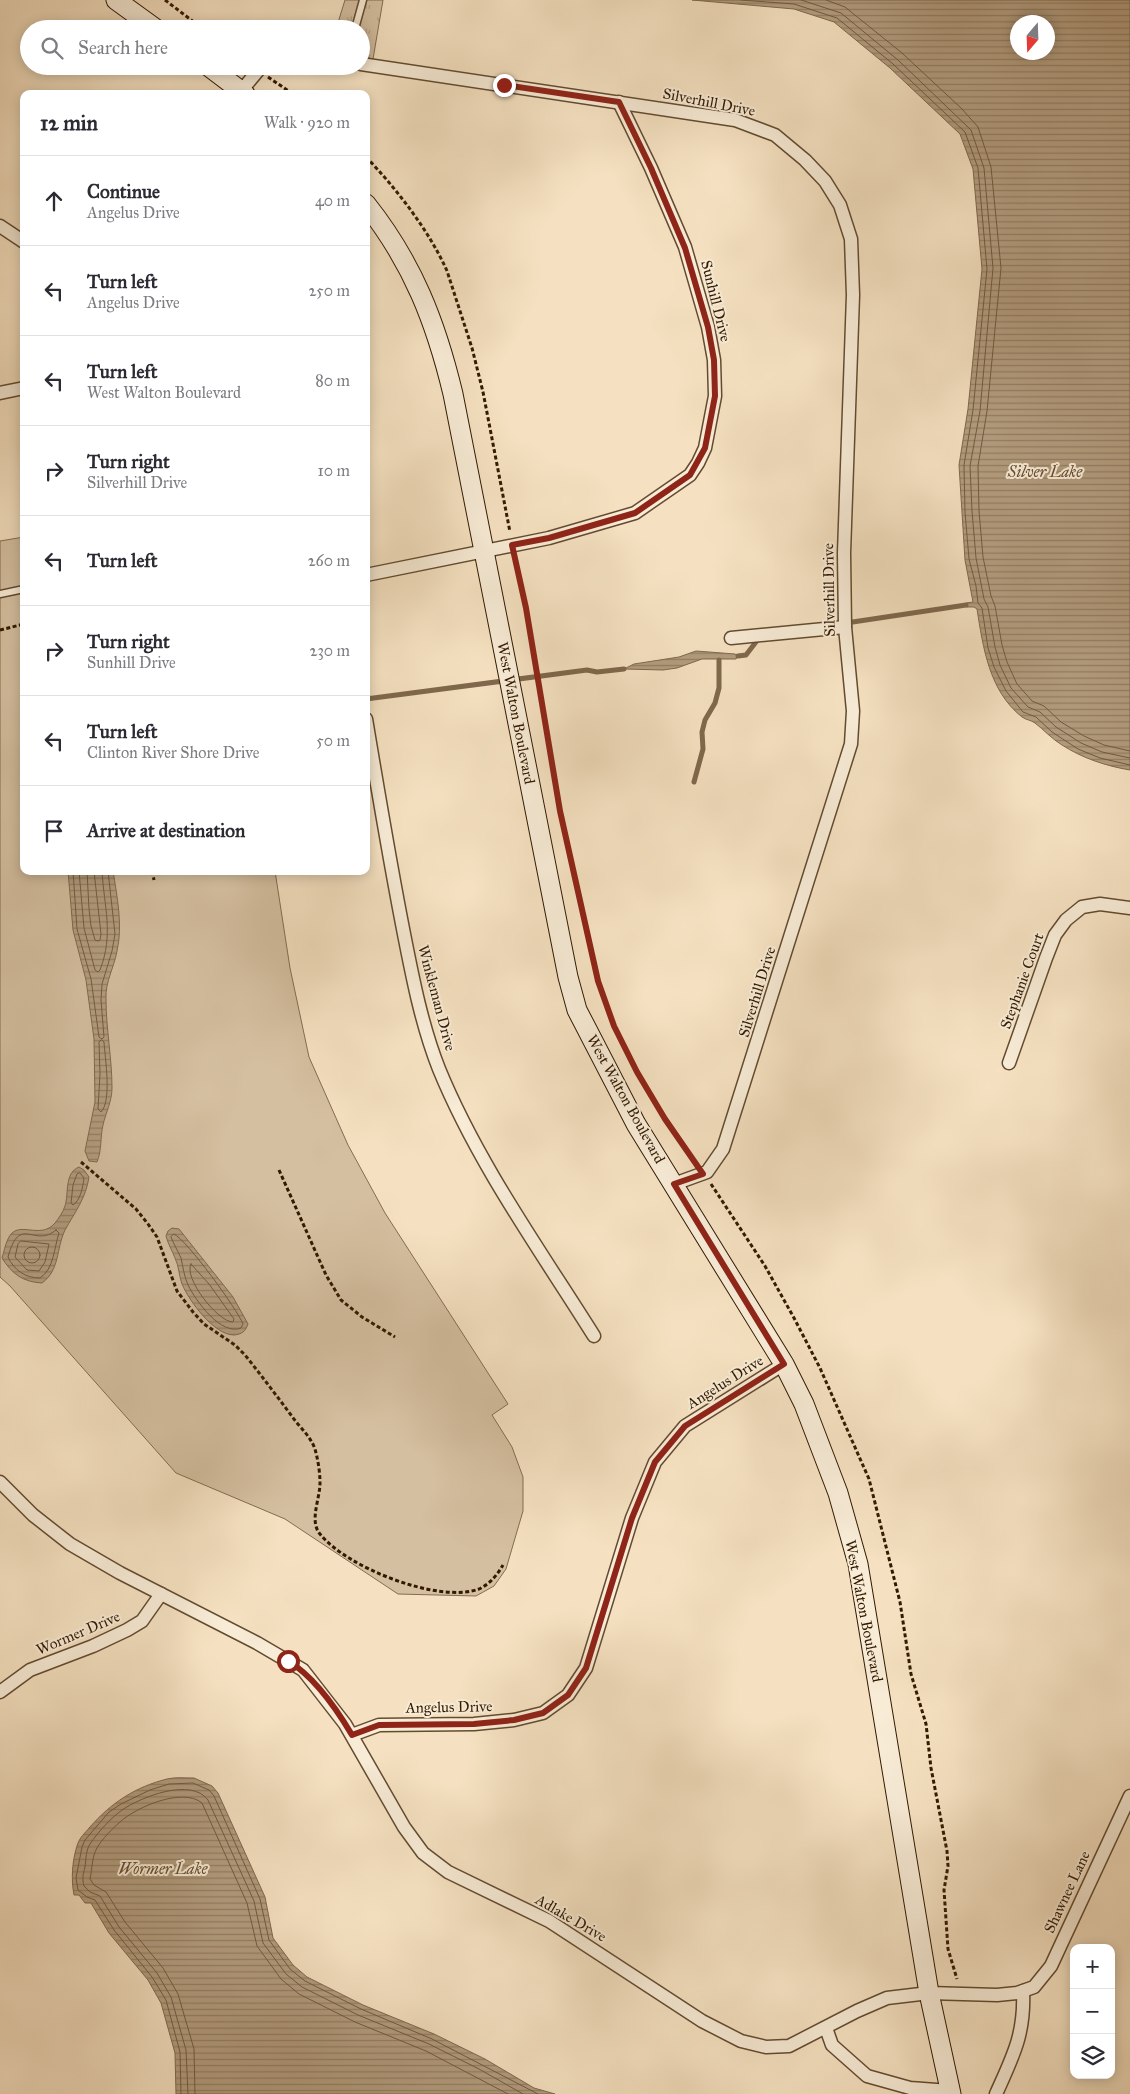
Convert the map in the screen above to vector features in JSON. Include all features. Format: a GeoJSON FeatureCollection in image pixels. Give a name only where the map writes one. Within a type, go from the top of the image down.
{"type":"FeatureCollection","features":[{"type":"Feature","properties":{"kind":"main road"},"geometry":{"type":"LineString","coordinates":[[116,0],[144,20]]}},
{"type":"Feature","properties":{"kind":"main road"},"geometry":{"type":"LineString","coordinates":[[220,75],[240,90]]}},
{"type":"Feature","properties":{"kind":"main road","name":"West Walton Boulevard"},"geometry":{"type":"LineString","coordinates":[[370,209],[379,220],[413,276],[441,346],[453,394],[568,977],[577,1010],[636,1124],[784,1364],[804,1404],[838,1492],[858,1564],[929,1992],[950,2092]]}},
{"type":"Feature","properties":{"kind":"street","name":"Silverhill Drive"},"geometry":{"type":"LineString","coordinates":[[370,65],[735,120],[775,135],[805,160],[825,181],[840,205],[851,239],[853,295],[846,445],[844,627],[853,712],[851,744],[734,1119],[723,1149],[707,1172],[703,1174]]}},
{"type":"Feature","properties":{"kind":"street"},"geometry":{"type":"LineString","coordinates":[[244,90],[255,75]]}},
{"type":"Feature","properties":{"kind":"street","name":"Sunhill Drive"},"geometry":{"type":"LineString","coordinates":[[370,574],[549,538],[635,513],[690,475],[705,448],[715,396],[714,360],[708,327],[685,248],[651,168],[619,102]]}},
{"type":"Feature","properties":{"kind":"street"},"geometry":{"type":"LineString","coordinates":[[0,226],[20,239]]}},
{"type":"Feature","properties":{"kind":"street"},"geometry":{"type":"LineString","coordinates":[[0,392],[20,389]]}},
{"type":"Feature","properties":{"kind":"street"},"geometry":{"type":"LineString","coordinates":[[731,638],[844,627]]}},
{"type":"Feature","properties":{"kind":"street","name":"Winkleman Drive"},"geometry":{"type":"LineString","coordinates":[[370,743],[392,877],[413,981],[427,1036],[440,1070],[482,1156],[594,1336]]}},
{"type":"Feature","properties":{"kind":"street","name":"Stephanie Court"},"geometry":{"type":"LineString","coordinates":[[1009,1063],[1046,958],[1056,935],[1066,920],[1082,907],[1100,904],[1130,908]]}},
{"type":"Feature","properties":{"kind":"street"},"geometry":{"type":"LineString","coordinates":[[674,1184],[703,1174]]}},
{"type":"Feature","properties":{"kind":"street","name":"Angelus Drive"},"geometry":{"type":"LineString","coordinates":[[352,1735],[379,1725],[474,1724],[514,1720],[543,1713],[568,1695],[586,1668],[632,1518],[655,1462],[685,1426],[784,1364]]}},
{"type":"Feature","properties":{"kind":"street"},"geometry":{"type":"LineString","coordinates":[[0,1482],[34,1515],[70,1544],[161,1594],[257,1643],[303,1670],[329,1701],[352,1735]]}},
{"type":"Feature","properties":{"kind":"street","name":"Wormer Drive"},"geometry":{"type":"LineString","coordinates":[[0,1692],[30,1670],[93,1646],[142,1621],[161,1594]]}},
{"type":"Feature","properties":{"kind":"street","name":"Adlake Drive"},"geometry":{"type":"LineString","coordinates":[[352,1735],[404,1826],[423,1853],[448,1872],[549,1921],[702,2021],[741,2041],[766,2047],[789,2046],[857,2011],[888,1998],[929,1992]]}},
{"type":"Feature","properties":{"kind":"street","name":"Shawnee Lane"},"geometry":{"type":"LineString","coordinates":[[929,1992],[997,1995],[1023,1991],[1034,1987],[1051,1966],[1130,1796]]}},
{"type":"Feature","properties":{"kind":"street"},"geometry":{"type":"LineString","coordinates":[[996,2094],[1018,2044],[1024,2011],[1023,1991]]}},
{"type":"Feature","properties":{"kind":"street"},"geometry":{"type":"LineString","coordinates":[[826,2028],[832,2045],[867,2076],[910,2088],[950,2092]]}},
{"type":"Feature","properties":{"kind":"lane"},"geometry":{"type":"LineString","coordinates":[[357,20],[363,0]]}},
{"type":"Feature","properties":{"kind":"lane"},"geometry":{"type":"LineString","coordinates":[[0,594],[20,589]]}},
{"type":"Feature","properties":{"kind":"path"},"geometry":{"type":"LineString","coordinates":[[165,0],[191,20]]}},
{"type":"Feature","properties":{"kind":"path"},"geometry":{"type":"LineString","coordinates":[[269,75],[288,90]]}},
{"type":"Feature","properties":{"kind":"path"},"geometry":{"type":"LineString","coordinates":[[370,162],[417,220],[442,259],[472,348],[526,608],[560,811],[598,981],[614,1026],[637,1072],[665,1119],[743,1230],[794,1318],[828,1386],[869,1479],[898,1594],[912,1674],[926,1724],[947,1851],[948,1866],[944,1890],[948,1949],[957,1978],[957,1993]]}},
{"type":"Feature","properties":{"kind":"path"},"geometry":{"type":"LineString","coordinates":[[0,630],[20,625]]}},
{"type":"Feature","properties":{"kind":"path"},"geometry":{"type":"LineString","coordinates":[[153,875],[154,880]]}},
{"type":"Feature","properties":{"kind":"path"},"geometry":{"type":"LineString","coordinates":[[81,1162],[136,1209],[157,1237],[170,1277],[185,1302],[204,1324],[235,1345],[245,1355],[306,1432],[314,1448],[319,1466],[320,1482],[315,1528],[320,1535],[339,1551],[362,1566],[390,1579],[428,1589],[465,1591],[478,1589],[489,1583],[502,1565]]}},
{"type":"Feature","properties":{"kind":"path"},"geometry":{"type":"LineString","coordinates":[[279,1170],[326,1275],[342,1300],[362,1317],[395,1337]]}},
{"type":"Feature","properties":{"kind":"green space"},"geometry":{"type":"Polygon","coordinates":[[[345,0],[383,0],[373,59],[370,58],[370,20],[339,20],[345,0]]]}},
{"type":"Feature","properties":{"kind":"green space"},"geometry":{"type":"Polygon","coordinates":[[[20,538],[20,875],[276,875],[290,968],[309,1057],[348,1145],[385,1213],[508,1404],[492,1415],[512,1447],[523,1477],[523,1511],[506,1569],[494,1586],[476,1596],[398,1594],[285,1519],[176,1473],[0,1277],[0,541],[20,538]]]}},
{"type":"Feature","properties":{"kind":"water","name":"Silver Lake"},"geometry":{"type":"Polygon","coordinates":[[[692,0],[1130,0],[1130,770],[1094,761],[1078,754],[1055,740],[1035,723],[1022,717],[1002,694],[989,668],[977,609],[966,607],[966,603],[973,602],[965,560],[959,465],[968,409],[982,269],[973,169],[960,134],[890,68],[834,22],[794,9],[692,0]]]}},
{"type":"Feature","properties":{"kind":"water"},"geometry":{"type":"Polygon","coordinates":[[[696,651],[735,654],[738,656],[736,659],[702,659],[677,668],[663,670],[624,669],[634,664],[679,657],[696,651]]]}},
{"type":"Feature","properties":{"kind":"water"},"geometry":{"type":"Polygon","coordinates":[[[68,875],[114,875],[119,911],[119,941],[106,993],[112,1093],[103,1125],[100,1153],[97,1162],[89,1161],[85,1151],[95,1102],[94,1039],[86,980],[73,930],[68,875]]]}},
{"type":"Feature","properties":{"kind":"water"},"geometry":{"type":"Polygon","coordinates":[[[79,1167],[89,1177],[88,1185],[80,1205],[62,1237],[55,1266],[48,1278],[42,1283],[24,1279],[14,1273],[2,1258],[8,1239],[17,1230],[43,1230],[55,1223],[65,1206],[71,1174],[79,1167]]]}},
{"type":"Feature","properties":{"kind":"water"},"geometry":{"type":"Polygon","coordinates":[[[172,1228],[179,1229],[233,1297],[248,1324],[243,1332],[234,1335],[226,1334],[211,1323],[196,1308],[182,1284],[176,1261],[166,1236],[172,1228]]]}},
{"type":"Feature","properties":{"kind":"water","name":"Wormer Lake"},"geometry":{"type":"Polygon","coordinates":[[[173,1778],[194,1778],[212,1786],[218,1793],[265,1897],[273,1938],[293,1965],[307,1977],[363,2005],[434,2034],[485,2059],[534,2088],[555,2094],[176,2094],[175,2053],[161,2003],[148,1980],[109,1933],[91,1903],[85,1903],[79,1895],[74,1895],[72,1870],[75,1852],[81,1838],[98,1818],[115,1803],[134,1791],[155,1782],[173,1778]]]}},
{"type":"Feature","properties":{"kind":"waterway"},"geometry":{"type":"LineString","coordinates":[[846,623],[966,605]]}},
{"type":"Feature","properties":{"kind":"waterway"},"geometry":{"type":"LineString","coordinates":[[738,656],[746,655],[759,638]]}},
{"type":"Feature","properties":{"kind":"waterway"},"geometry":{"type":"LineString","coordinates":[[694,782],[703,749],[702,732],[705,720],[715,703],[719,688],[719,660]]}},
{"type":"Feature","properties":{"kind":"waterway"},"geometry":{"type":"LineString","coordinates":[[370,698],[587,670],[597,672],[624,669]]}},
{"type":"Feature","properties":{"kind":"route"},"geometry":{"type":"LineString","coordinates":[[288,1661],[303,1670],[329,1701],[352,1735],[379,1725],[474,1724],[514,1720],[543,1713],[568,1695],[586,1668],[599,1632],[632,1518],[655,1462],[668,1444],[685,1426],[784,1364],[674,1184],[703,1174],[665,1119],[637,1072],[614,1026],[598,981],[560,811],[526,608],[512,545],[549,538],[635,513],[690,475],[705,448],[715,396],[714,360],[708,327],[685,248],[651,168],[619,102],[504,85]]}}]}
